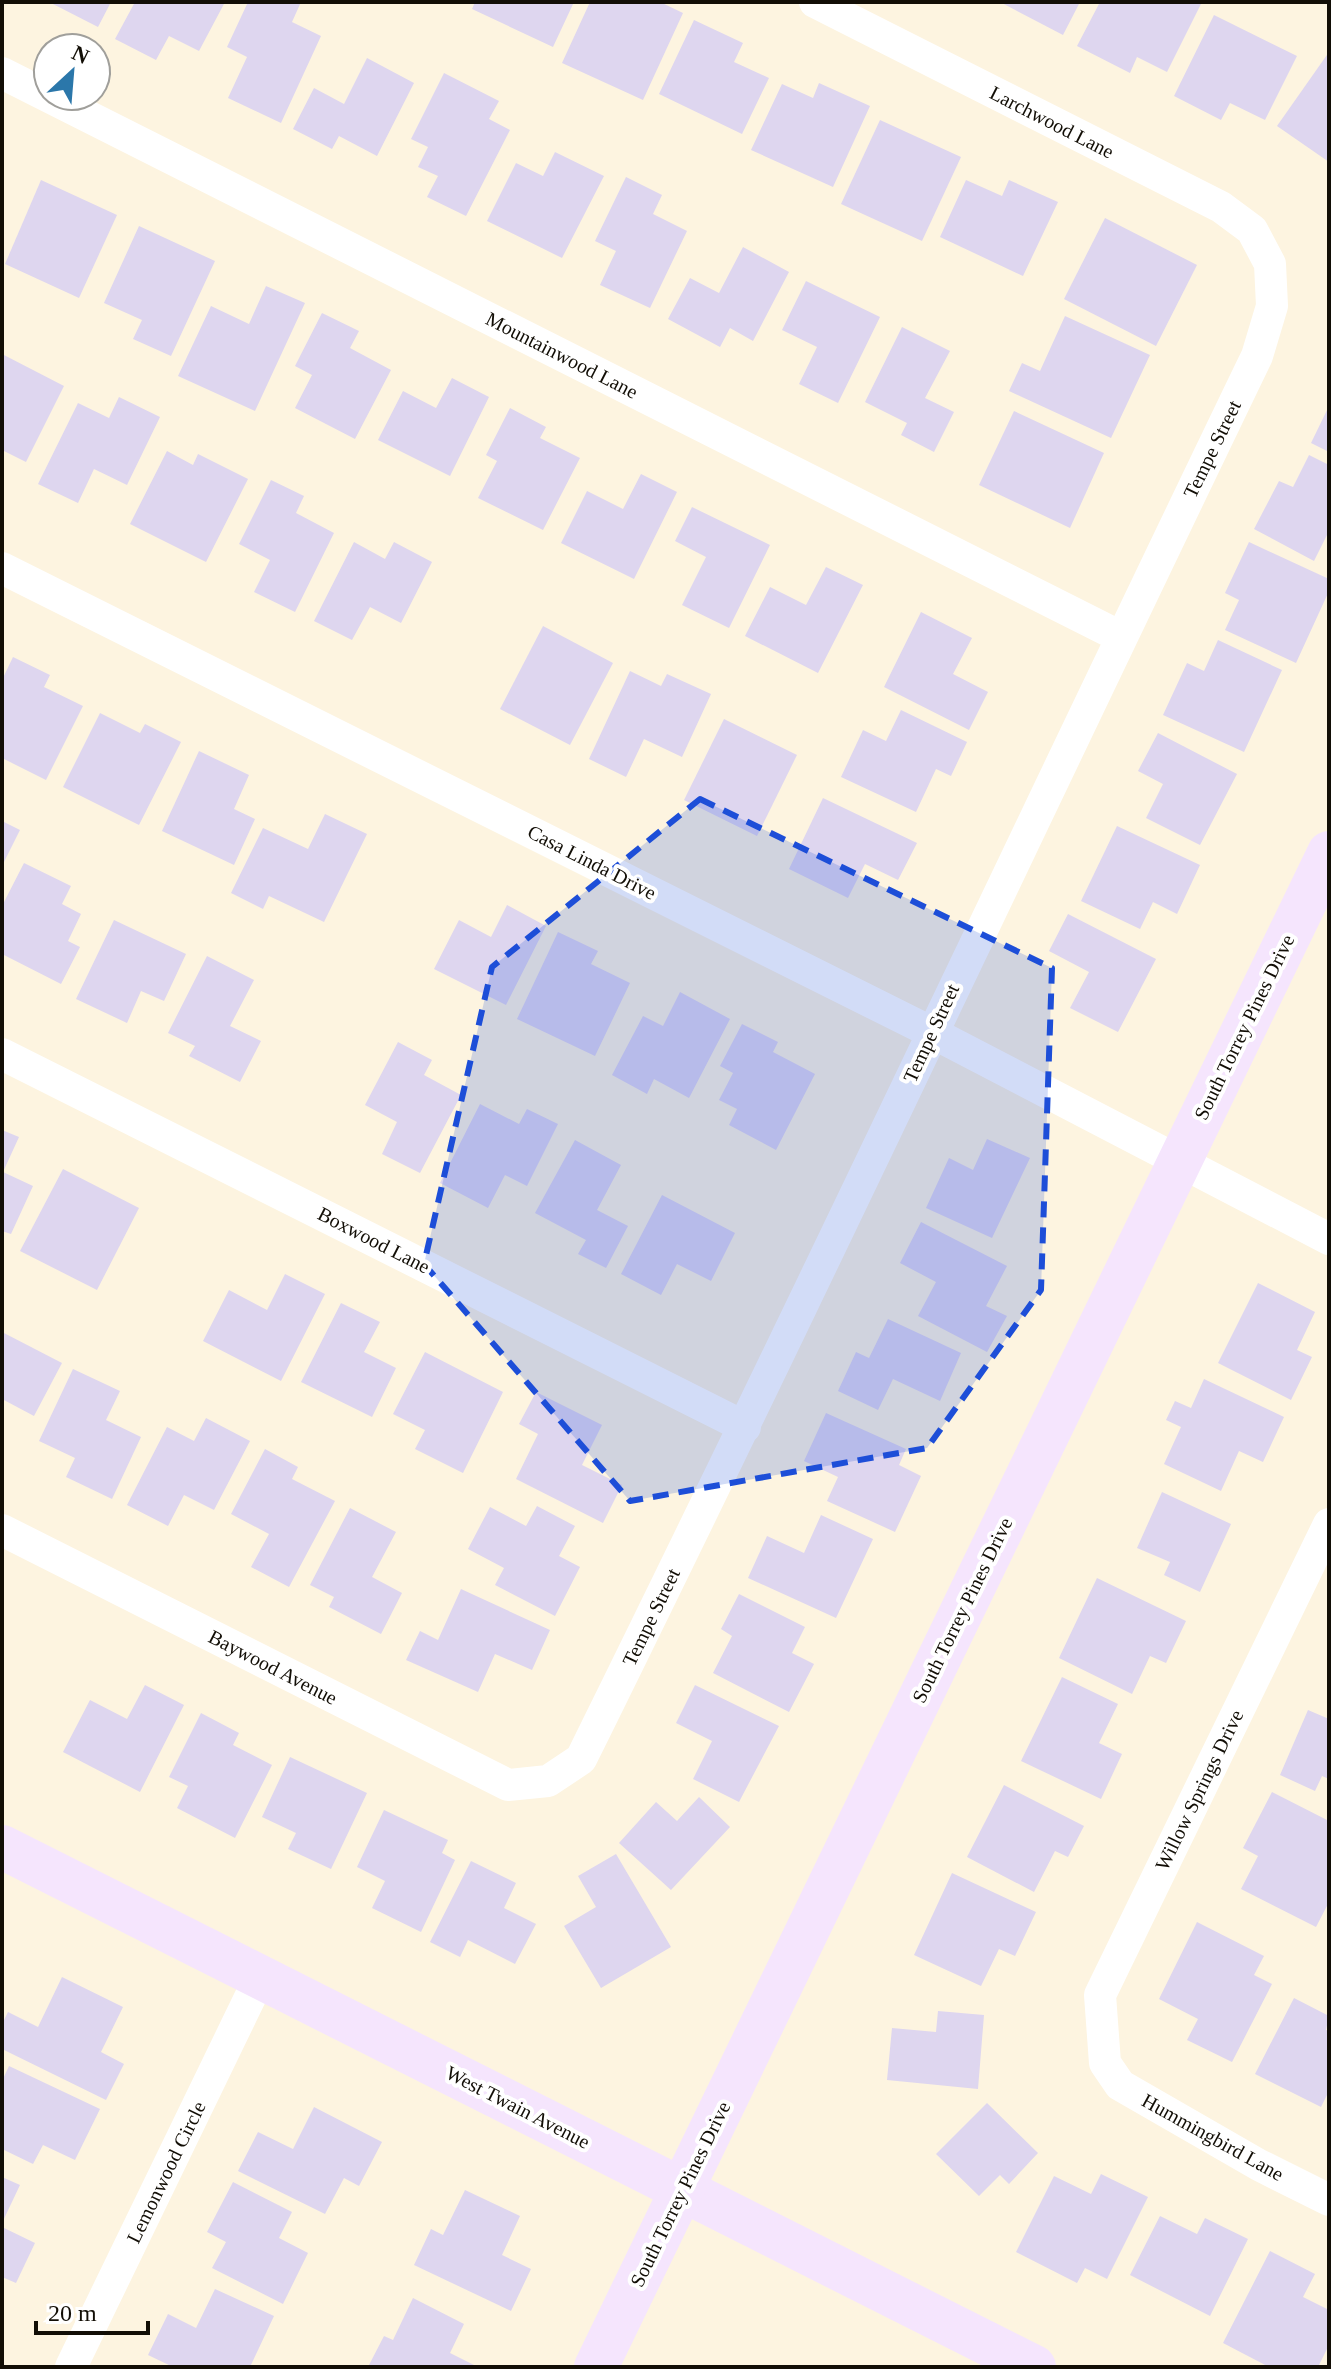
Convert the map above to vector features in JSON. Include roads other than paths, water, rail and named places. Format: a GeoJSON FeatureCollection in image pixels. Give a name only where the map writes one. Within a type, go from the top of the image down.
{"type":"FeatureCollection","features":[{"type":"Feature","properties":{"kind":"main road","name":"South Torrey Pines Drive"},"geometry":{"type":"LineString","coordinates":[[596,2367],[1329,853]]}},
{"type":"Feature","properties":{"kind":"main road","name":"West Twain Avenue"},"geometry":{"type":"LineString","coordinates":[[2,1847],[1034,2367]]}},
{"type":"Feature","properties":{"kind":"street","name":"Larchwood Lane"},"geometry":{"type":"LineString","coordinates":[[815,2],[1221,207],[1252,230],[1270,264]]}},
{"type":"Feature","properties":{"kind":"street","name":"Mountainwood Lane"},"geometry":{"type":"LineString","coordinates":[[2,73],[1121,637]]}},
{"type":"Feature","properties":{"kind":"street","name":"Tempe Street"},"geometry":{"type":"LineString","coordinates":[[548,1781],[581,1759],[745,1427],[931,1032],[1257,356],[1272,306],[1270,264]]}},
{"type":"Feature","properties":{"kind":"street","name":"Casa Linda Drive"},"geometry":{"type":"LineString","coordinates":[[2,568],[931,1032],[1329,1239]]}},
{"type":"Feature","properties":{"kind":"street","name":"Boxwood Lane"},"geometry":{"type":"LineString","coordinates":[[2,1054],[745,1427]]}},
{"type":"Feature","properties":{"kind":"street","name":"Willow Springs Drive"},"geometry":{"type":"LineString","coordinates":[[1105,2063],[1100,1995],[1329,1524]]}},
{"type":"Feature","properties":{"kind":"street","name":"Baywood Avenue"},"geometry":{"type":"LineString","coordinates":[[2,1530],[508,1785],[548,1781]]}},
{"type":"Feature","properties":{"kind":"street","name":"Lemonwood Circle"},"geometry":{"type":"LineString","coordinates":[[71,2367],[260,1977]]}},
{"type":"Feature","properties":{"kind":"street","name":"Hummingbird Lane"},"geometry":{"type":"LineString","coordinates":[[1105,2063],[1120,2085],[1259,2165],[1329,2200]]}}]}
